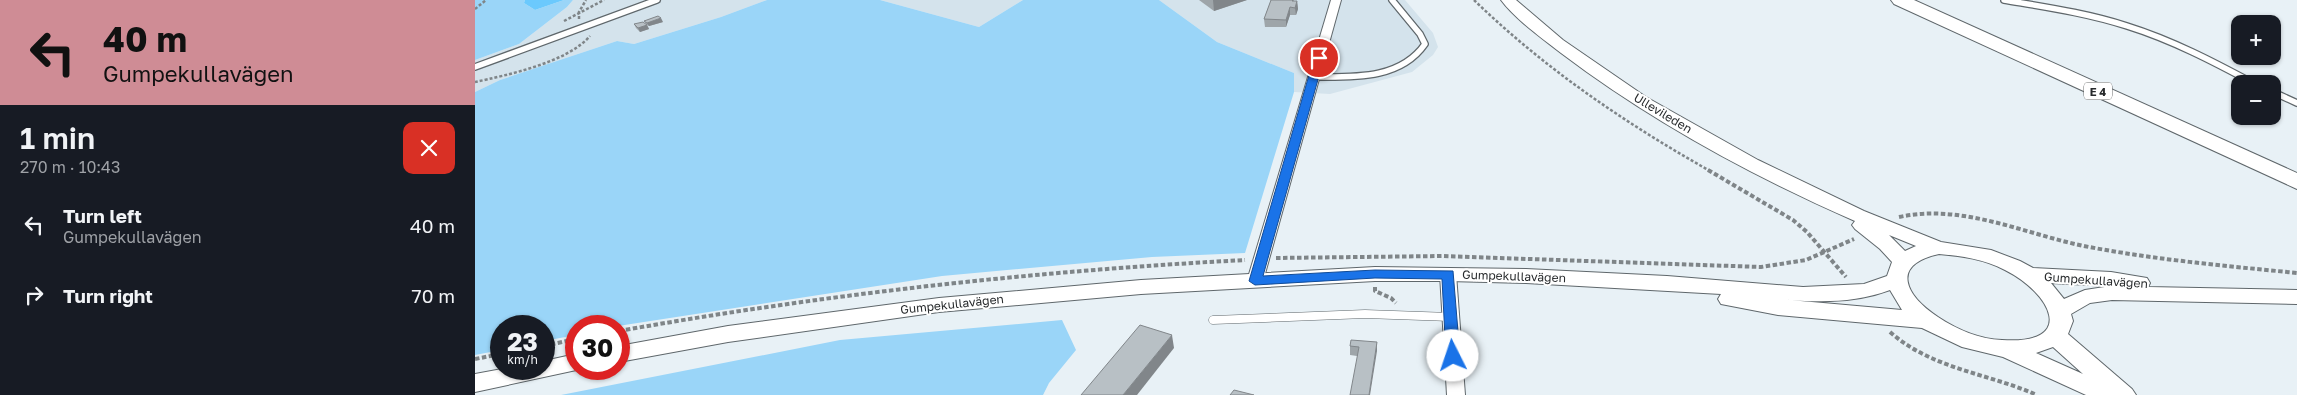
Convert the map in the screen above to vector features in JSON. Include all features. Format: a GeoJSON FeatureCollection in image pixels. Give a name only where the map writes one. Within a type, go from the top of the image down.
{"type":"FeatureCollection","features":[{"type":"Feature","properties":{"kind":"highway","name":"E 4"},"geometry":{"type":"LineString","coordinates":[[1900,0],[2297,182]]}},
{"type":"Feature","properties":{"kind":"highway","name":"E 4"},"geometry":{"type":"LineString","coordinates":[[1929,0],[2297,165]]}},
{"type":"Feature","properties":{"kind":"street"},"geometry":{"type":"LineString","coordinates":[[1255,281],[1335,0]]}},
{"type":"Feature","properties":{"kind":"street","name":"Ullevileden"},"geometry":{"type":"LineString","coordinates":[[1508,0],[1574,54],[1628,92],[1692,131],[1832,205],[1939,248]]}},
{"type":"Feature","properties":{"kind":"street","name":"Ullevileden"},"geometry":{"type":"LineString","coordinates":[[1832,205],[1887,244],[1900,270],[1903,296],[1928,321]]}},
{"type":"Feature","properties":{"kind":"street"},"geometry":{"type":"LineString","coordinates":[[1939,248],[1953,248],[1984,254],[2028,275],[2048,292],[2060,311],[2061,324],[2056,336],[2041,346],[2004,349]]}},
{"type":"Feature","properties":{"kind":"street","name":"Gumpekullavägen"},"geometry":{"type":"LineString","coordinates":[[630,352],[738,333],[939,305],[1053,293],[1255,281],[1288,280],[1375,285],[1448,279],[1529,286],[1659,283],[1776,292],[1838,294],[1866,291],[1900,270],[1917,252],[1939,248]]}},
{"type":"Feature","properties":{"kind":"street","name":"Gumpekullavägen"},"geometry":{"type":"LineString","coordinates":[[2028,275],[2111,279],[2223,295]]}},
{"type":"Feature","properties":{"kind":"street"},"geometry":{"type":"LineString","coordinates":[[1448,279],[1456,395]]}},
{"type":"Feature","properties":{"kind":"street","name":"Gumpekullavägen"},"geometry":{"type":"LineString","coordinates":[[1659,283],[1767,307],[1897,316],[1928,321]]}},
{"type":"Feature","properties":{"kind":"street","name":"Gumpekullavägen"},"geometry":{"type":"LineString","coordinates":[[2060,311],[2085,297],[2111,293],[2297,297]]}},
{"type":"Feature","properties":{"kind":"street"},"geometry":{"type":"LineString","coordinates":[[1928,321],[1956,336],[2004,349],[2043,364],[2109,395]]}},
{"type":"Feature","properties":{"kind":"street"},"geometry":{"type":"LineString","coordinates":[[2056,336],[2124,395]]}},
{"type":"Feature","properties":{"kind":"street"},"geometry":{"type":"LineString","coordinates":[[475,383],[490,380]]}},
{"type":"Feature","properties":{"kind":"lane"},"geometry":{"type":"LineString","coordinates":[[475,67],[657,0]]}},
{"type":"Feature","properties":{"kind":"lane"},"geometry":{"type":"LineString","coordinates":[[1314,77],[1353,77],[1384,72],[1411,60],[1422,50],[1425,44],[1420,34],[1392,0]]}},
{"type":"Feature","properties":{"kind":"lane"},"geometry":{"type":"LineString","coordinates":[[2004,0],[2080,13],[2144,31],[2207,58],[2238,75]]}},
{"type":"Feature","properties":{"kind":"lane"},"geometry":{"type":"LineString","coordinates":[[2281,96],[2297,103]]}},
{"type":"Feature","properties":{"kind":"lane"},"geometry":{"type":"LineString","coordinates":[[1213,320],[1365,314],[1451,317]]}},
{"type":"Feature","properties":{"kind":"path"},"geometry":{"type":"LineString","coordinates":[[475,9],[486,0]]}},
{"type":"Feature","properties":{"kind":"path"},"geometry":{"type":"LineString","coordinates":[[1474,0],[1490,17],[1542,60],[1599,103],[1793,220],[1807,232],[1851,284]]}},
{"type":"Feature","properties":{"kind":"path"},"geometry":{"type":"LineString","coordinates":[[1895,219],[1915,213],[1953,215],[2063,242],[2122,252],[2200,264],[2297,273]]}},
{"type":"Feature","properties":{"kind":"path"},"geometry":{"type":"LineString","coordinates":[[1885,326],[1904,344],[1922,356],[1941,364],[2001,379],[2037,395]]}},
{"type":"Feature","properties":{"kind":"path"},"geometry":{"type":"LineString","coordinates":[[475,359],[490,356]]}},
{"type":"Feature","properties":{"kind":"shaded area"},"geometry":{"type":"Polygon","coordinates":[[[475,0],[525,0],[524,3],[535,10],[564,0],[573,0],[567,7],[519,44],[475,60],[475,0]]]}},
{"type":"Feature","properties":{"kind":"shaded area"},"geometry":{"type":"Polygon","coordinates":[[[525,0],[564,0],[535,10],[524,3],[525,0]]]}},
{"type":"Feature","properties":{"kind":"shaded area"},"geometry":{"type":"Polygon","coordinates":[[[573,0],[767,0],[721,17],[634,44],[617,41],[500,80],[475,92],[475,60],[519,44],[567,7],[573,0]]]}},
{"type":"Feature","properties":{"kind":"shaded area"},"geometry":{"type":"Polygon","coordinates":[[[767,0],[880,0],[979,27],[1023,0],[1159,0],[1217,42],[1294,73],[1294,92],[1245,253],[1152,257],[942,276],[630,324],[630,315],[565,315],[565,337],[555,339],[555,315],[490,315],[490,352],[475,355],[475,92],[500,80],[617,41],[634,44],[721,17],[767,0]]]}},
{"type":"Feature","properties":{"kind":"shaded area"},"geometry":{"type":"Polygon","coordinates":[[[880,0],[1023,0],[979,27],[880,0]]]}},
{"type":"Feature","properties":{"kind":"shaded area"},"geometry":{"type":"Polygon","coordinates":[[[1159,0],[1405,0],[1433,33],[1438,47],[1433,55],[1412,72],[1330,94],[1294,92],[1294,73],[1217,42],[1159,0]]]}},
{"type":"Feature","properties":{"kind":"shaded area"},"geometry":{"type":"Polygon","coordinates":[[[1062,320],[1076,350],[1049,383],[1043,395],[561,395],[840,340],[1062,320]]]}},
{"type":"Feature","properties":{"kind":"building"},"geometry":{"type":"Polygon","coordinates":[[[1271,0],[1297,1],[1295,8],[1290,7],[1286,20],[1264,19],[1271,0]]]}},
{"type":"Feature","properties":{"kind":"building"},"geometry":{"type":"Polygon","coordinates":[[[658,16],[661,18],[647,23],[644,21],[658,16]]]}},
{"type":"Feature","properties":{"kind":"building"},"geometry":{"type":"Polygon","coordinates":[[[643,22],[647,25],[638,28],[634,24],[643,22]]]}},
{"type":"Feature","properties":{"kind":"building"},"geometry":{"type":"Polygon","coordinates":[[[1140,325],[1172,335],[1123,395],[1081,395],[1140,325]]]}},
{"type":"Feature","properties":{"kind":"building"},"geometry":{"type":"Polygon","coordinates":[[[1351,340],[1377,342],[1369,395],[1350,395],[1359,347],[1350,346],[1351,340]]]}},
{"type":"Feature","properties":{"kind":"building"},"geometry":{"type":"Polygon","coordinates":[[[1234,390],[1254,395],[1230,395],[1234,390]]]}},
{"type":"Feature","properties":{"kind":"route"},"geometry":{"type":"LineString","coordinates":[[1319,58],[1263,259],[1255,281],[1375,274],[1448,274],[1453,356]]}}]}
